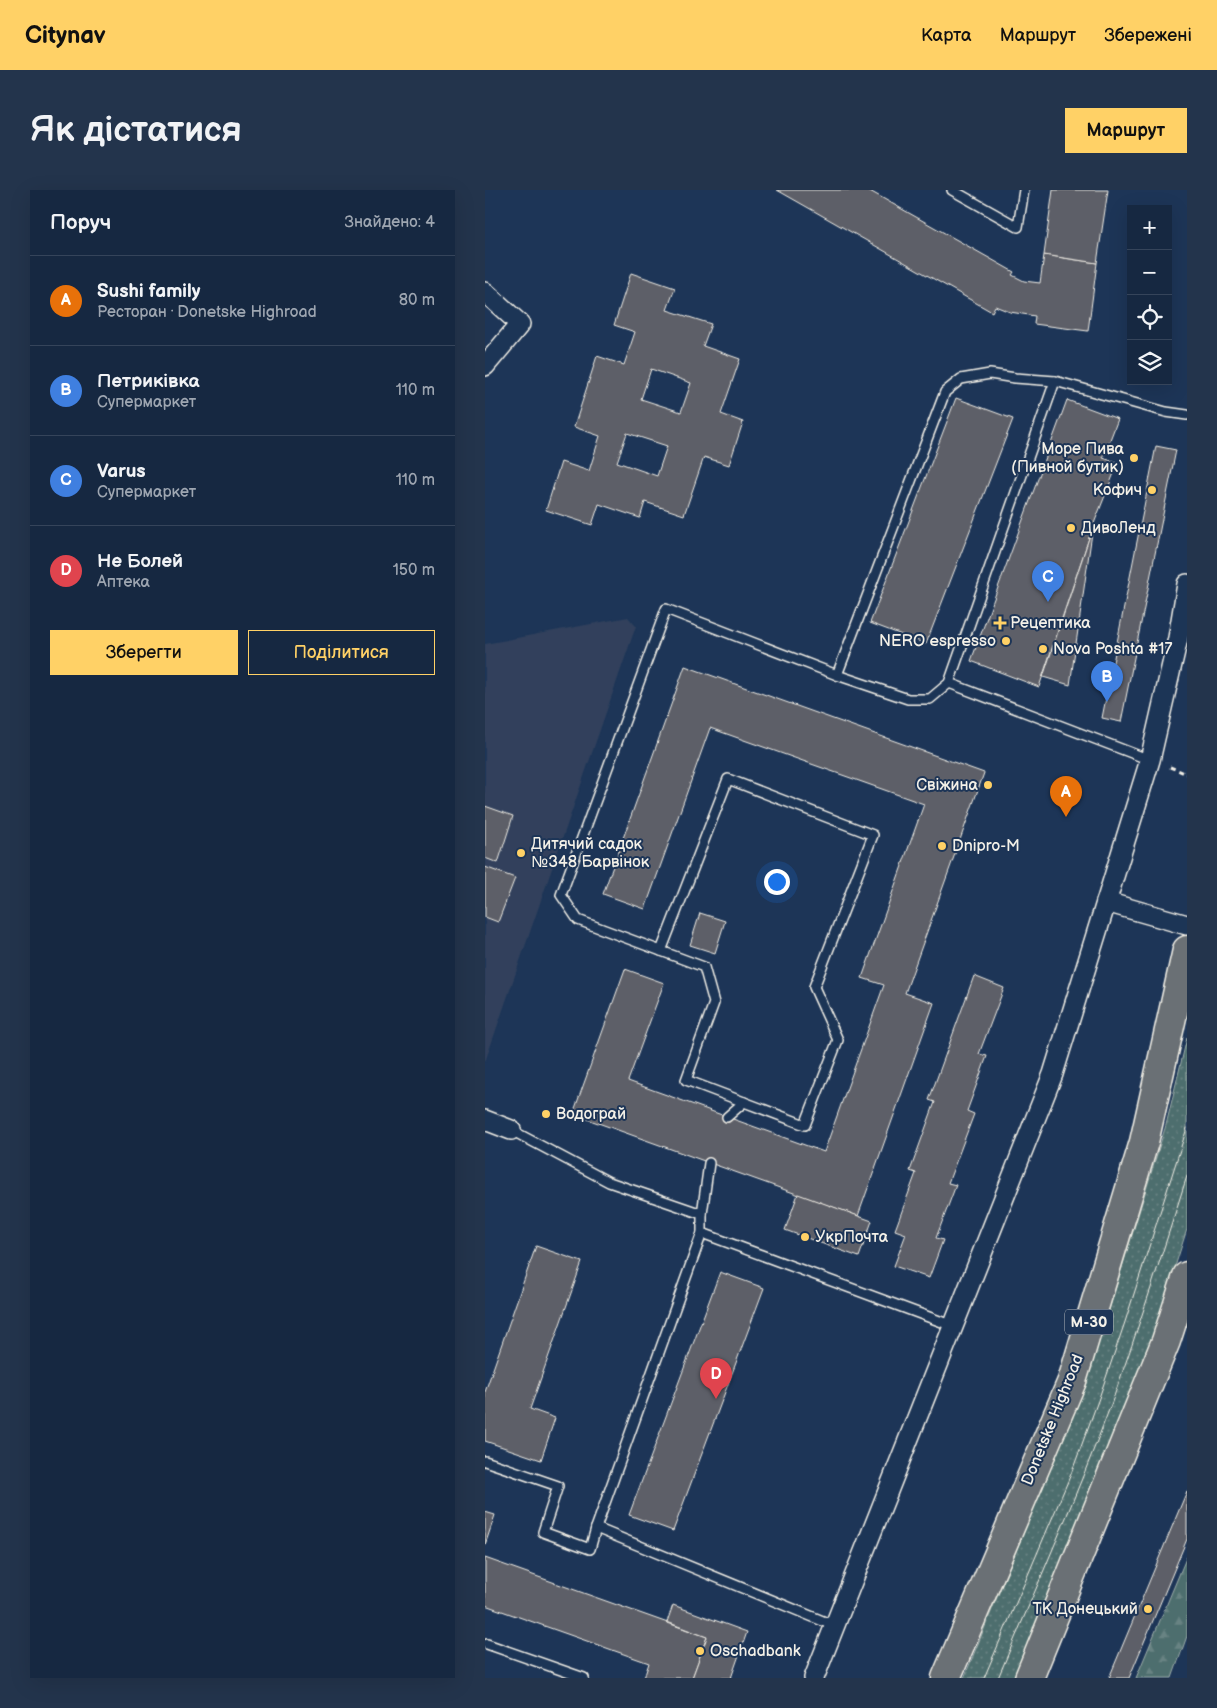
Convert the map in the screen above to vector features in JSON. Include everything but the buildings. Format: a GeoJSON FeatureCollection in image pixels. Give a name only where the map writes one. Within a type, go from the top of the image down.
{"type":"FeatureCollection","features":[{"type":"Feature","properties":{"kind":"highway","name":"Donetske Highroad"},"geometry":{"type":"LineString","coordinates":[[946,1678],[1072,1381],[1144,1142],[1187,950]]}},
{"type":"Feature","properties":{"kind":"highway"},"geometry":{"type":"LineString","coordinates":[[1029,1678],[1166,1341],[1187,1276]]}},
{"type":"Feature","properties":{"kind":"street"},"geometry":{"type":"LineString","coordinates":[[485,292],[520,324],[485,366]]}},
{"type":"Feature","properties":{"kind":"street"},"geometry":{"type":"LineString","coordinates":[[814,1678],[1053,1074],[1150,760],[1178,638],[1187,584]]}},
{"type":"Feature","properties":{"kind":"street"},"geometry":{"type":"LineString","coordinates":[[1106,902],[1187,924]]}},
{"type":"Feature","properties":{"kind":"street"},"geometry":{"type":"LineString","coordinates":[[485,1120],[511,1130]]}},
{"type":"Feature","properties":{"kind":"lane"},"geometry":{"type":"LineString","coordinates":[[952,190],[1018,227],[1024,190]]}},
{"type":"Feature","properties":{"kind":"lane"},"geometry":{"type":"LineString","coordinates":[[837,675],[945,392],[961,379],[991,374],[1055,382],[1187,416]]}},
{"type":"Feature","properties":{"kind":"lane"},"geometry":{"type":"LineString","coordinates":[[661,951],[728,780],[873,835],[815,987],[838,1040],[805,1125],[686,1080],[714,1003],[704,967],[661,951],[578,920],[561,895],[666,609],[837,675],[908,699],[930,699],[949,683],[1055,382]]}},
{"type":"Feature","properties":{"kind":"lane"},"geometry":{"type":"LineString","coordinates":[[949,683],[1150,760]]}},
{"type":"Feature","properties":{"kind":"lane"},"geometry":{"type":"LineString","coordinates":[[727,1116],[744,1102]]}},
{"type":"Feature","properties":{"kind":"lane"},"geometry":{"type":"LineString","coordinates":[[511,1130],[609,1182],[702,1214]]}},
{"type":"Feature","properties":{"kind":"lane"},"geometry":{"type":"LineString","coordinates":[[485,1461],[558,1486],[543,1532],[590,1549],[702,1233],[702,1214],[709,1163]]}},
{"type":"Feature","properties":{"kind":"lane"},"geometry":{"type":"LineString","coordinates":[[702,1233],[953,1326]]}},
{"type":"Feature","properties":{"kind":"lane"},"geometry":{"type":"LineString","coordinates":[[596,1528],[835,1626]]}},
{"type":"Feature","properties":{"kind":"lane"},"geometry":{"type":"LineString","coordinates":[[487,1644],[584,1678]]}},
{"type":"Feature","properties":{"kind":"shaded area","name":"Дитячий садок №348 Барвінок"},"geometry":{"type":"Polygon","coordinates":[[[628,617],[636,626],[485,1062],[485,644],[628,617]]]}},
{"type":"Feature","properties":{"kind":"green space"},"geometry":{"type":"Polygon","coordinates":[[[1187,1038],[1187,1229],[1146,1358],[1021,1678],[964,1678],[1059,1446],[1107,1316],[1166,1125],[1187,1038]]]}},
{"type":"Feature","properties":{"kind":"green space"},"geometry":{"type":"Polygon","coordinates":[[[1187,1556],[1187,1636],[1172,1678],[1136,1678],[1187,1556]]]}},
{"type":"Feature","properties":{"kind":"tram line"},"geometry":{"type":"LineString","coordinates":[[984,1678],[1071,1474],[1125,1322],[1187,1128]]}},
{"type":"Feature","properties":{"kind":"tram line"},"geometry":{"type":"LineString","coordinates":[[998,1678],[1099,1437],[1187,1176]]}},
{"type":"Feature","properties":{"kind":"place","name":"Море Пива (Пивной бутик)"},"geometry":{"type":"Point","coordinates":[1134,458]}},
{"type":"Feature","properties":{"kind":"place","name":"Кофич"},"geometry":{"type":"Point","coordinates":[1152,490]}},
{"type":"Feature","properties":{"kind":"place","name":"ДивоЛенд"},"geometry":{"type":"Point","coordinates":[1071,528]}},
{"type":"Feature","properties":{"kind":"place","name":"Varus"},"geometry":{"type":"Point","coordinates":[1048,602]}},
{"type":"Feature","properties":{"kind":"place","name":"Рецептика"},"geometry":{"type":"Point","coordinates":[1000,623]}},
{"type":"Feature","properties":{"kind":"place","name":"NERO espresso"},"geometry":{"type":"Point","coordinates":[1006,641]}},
{"type":"Feature","properties":{"kind":"place","name":"Nova Poshta #17"},"geometry":{"type":"Point","coordinates":[1043,649]}},
{"type":"Feature","properties":{"kind":"place","name":"Петриківка"},"geometry":{"type":"Point","coordinates":[1107,702]}},
{"type":"Feature","properties":{"kind":"place","name":"Свіжина"},"geometry":{"type":"Point","coordinates":[988,785]}},
{"type":"Feature","properties":{"kind":"place","name":"Sushi family"},"geometry":{"type":"Point","coordinates":[1066,817]}},
{"type":"Feature","properties":{"kind":"place","name":"Dnipro-M"},"geometry":{"type":"Point","coordinates":[942,846]}},
{"type":"Feature","properties":{"kind":"place","name":"Дитячий садок №348 Барвінок"},"geometry":{"type":"Point","coordinates":[521,853]}},
{"type":"Feature","properties":{"kind":"place","name":"Водограй"},"geometry":{"type":"Point","coordinates":[546,1114]}},
{"type":"Feature","properties":{"kind":"place","name":"УкрПочта"},"geometry":{"type":"Point","coordinates":[805,1237]}},
{"type":"Feature","properties":{"kind":"place","name":"Не Болей"},"geometry":{"type":"Point","coordinates":[716,1399]}},
{"type":"Feature","properties":{"kind":"place","name":"ТК Донецький"},"geometry":{"type":"Point","coordinates":[1148,1609]}},
{"type":"Feature","properties":{"kind":"place","name":"Oschadbank"},"geometry":{"type":"Point","coordinates":[700,1651]}}]}
